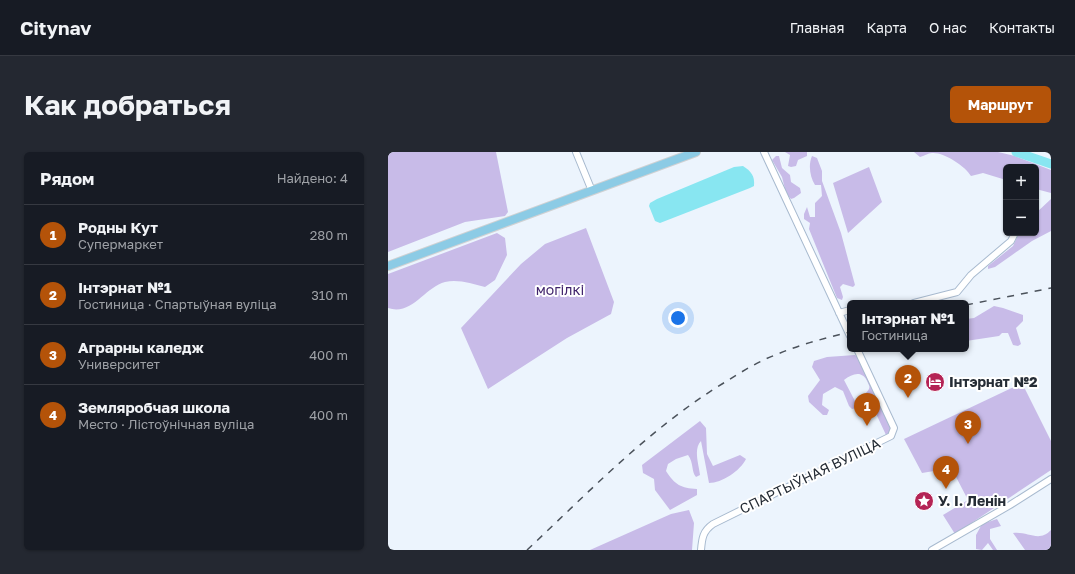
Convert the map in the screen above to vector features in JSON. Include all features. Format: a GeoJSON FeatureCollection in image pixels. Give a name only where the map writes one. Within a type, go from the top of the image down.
{"type":"FeatureCollection","features":[{"type":"Feature","properties":{"kind":"main road"},"geometry":{"type":"LineString","coordinates":[[388,266],[696,152]]}},
{"type":"Feature","properties":{"kind":"street"},"geometry":{"type":"LineString","coordinates":[[576,152],[592,191]]}},
{"type":"Feature","properties":{"kind":"street"},"geometry":{"type":"LineString","coordinates":[[764,152],[847,330]]}},
{"type":"Feature","properties":{"kind":"street"},"geometry":{"type":"LineString","coordinates":[[926,300],[957,292],[971,275],[1011,241],[1014,236]]}},
{"type":"Feature","properties":{"kind":"street"},"geometry":{"type":"LineString","coordinates":[[839,313],[847,311]]}},
{"type":"Feature","properties":{"kind":"street","name":"СПАРТЫЎНАЯ ВУЛІЦА"},"geometry":{"type":"LineString","coordinates":[[701,550],[703,536],[706,529],[713,524],[891,436],[894,428],[858,352]]}},
{"type":"Feature","properties":{"kind":"street"},"geometry":{"type":"LineString","coordinates":[[932,550],[1017,501],[1051,479]]}},
{"type":"Feature","properties":{"kind":"green space"},"geometry":{"type":"Polygon","coordinates":[[[388,152],[496,152],[508,212],[505,216],[465,222],[388,252],[388,152]]]}},
{"type":"Feature","properties":{"kind":"green space"},"geometry":{"type":"Polygon","coordinates":[[[785,152],[807,152],[807,156],[798,160],[796,166],[791,167],[788,166],[790,155],[785,152]]]}},
{"type":"Feature","properties":{"kind":"green space"},"geometry":{"type":"Polygon","coordinates":[[[914,152],[998,152],[1015,156],[1036,164],[1003,164],[1003,179],[983,173],[971,176],[959,164],[948,157],[937,153],[930,153],[920,157],[914,152]]]}},
{"type":"Feature","properties":{"kind":"green space"},"geometry":{"type":"Polygon","coordinates":[[[776,156],[779,156],[782,168],[790,175],[791,182],[800,188],[801,193],[794,198],[791,199],[786,193],[782,177],[772,160],[776,156]]]}},
{"type":"Feature","properties":{"kind":"green space"},"geometry":{"type":"Polygon","coordinates":[[[812,156],[817,158],[822,171],[822,181],[841,233],[855,285],[853,287],[843,284],[840,287],[843,297],[842,300],[837,298],[809,229],[810,223],[804,219],[804,214],[807,207],[810,217],[815,217],[815,203],[822,196],[821,185],[815,185],[811,175],[810,163],[812,156]]]}},
{"type":"Feature","properties":{"kind":"green space"},"geometry":{"type":"Polygon","coordinates":[[[1039,165],[1051,170],[1051,193],[1039,190],[1039,165]]]}},
{"type":"Feature","properties":{"kind":"green space"},"geometry":{"type":"Polygon","coordinates":[[[869,167],[882,202],[848,233],[833,183],[869,167]]]}},
{"type":"Feature","properties":{"kind":"green space"},"geometry":{"type":"Polygon","coordinates":[[[1051,199],[1051,231],[1032,241],[995,267],[988,269],[988,266],[1013,246],[1018,236],[1039,236],[1039,210],[1051,199]]]}},
{"type":"Feature","properties":{"kind":"green space","name":"могілкі"},"geometry":{"type":"Polygon","coordinates":[[[586,228],[614,302],[611,314],[567,338],[488,389],[461,328],[521,264],[545,244],[586,228]]]}},
{"type":"Feature","properties":{"kind":"green space"},"geometry":{"type":"Polygon","coordinates":[[[497,233],[505,238],[507,255],[495,280],[485,287],[460,281],[445,282],[431,289],[411,305],[397,309],[388,308],[388,274],[497,233]]]}},
{"type":"Feature","properties":{"kind":"green space"},"geometry":{"type":"Polygon","coordinates":[[[994,306],[1023,315],[1023,321],[1016,328],[1021,344],[1018,346],[1013,345],[1008,333],[1002,333],[999,336],[969,341],[969,319],[974,318],[994,306]]]}},
{"type":"Feature","properties":{"kind":"green space"},"geometry":{"type":"Polygon","coordinates":[[[855,355],[860,360],[891,427],[891,431],[886,435],[872,405],[861,402],[860,399],[869,389],[869,385],[861,374],[854,374],[844,380],[857,408],[852,409],[849,406],[843,391],[835,387],[823,394],[822,405],[829,410],[827,415],[823,415],[809,402],[808,396],[820,380],[812,367],[814,361],[827,357],[855,355]]]}},
{"type":"Feature","properties":{"kind":"green space"},"geometry":{"type":"Polygon","coordinates":[[[1022,383],[1051,441],[1051,470],[955,534],[943,515],[968,500],[954,473],[940,470],[922,473],[904,439],[1022,383]]]}},
{"type":"Feature","properties":{"kind":"green space"},"geometry":{"type":"Polygon","coordinates":[[[700,421],[706,428],[707,454],[713,466],[740,455],[746,459],[740,468],[730,476],[719,481],[709,483],[701,441],[697,448],[700,475],[696,477],[694,475],[688,455],[676,459],[668,464],[666,471],[672,480],[683,487],[697,489],[697,495],[670,510],[655,490],[654,479],[643,473],[642,465],[700,421]]]}},
{"type":"Feature","properties":{"kind":"green space"},"geometry":{"type":"Polygon","coordinates":[[[689,510],[694,523],[692,550],[590,550],[671,514],[689,510]]]}},
{"type":"Feature","properties":{"kind":"green space"},"geometry":{"type":"Polygon","coordinates":[[[997,519],[1001,526],[990,529],[990,539],[997,550],[993,550],[988,543],[982,550],[976,549],[976,535],[982,524],[997,519]]]}},
{"type":"Feature","properties":{"kind":"green space"},"geometry":{"type":"Polygon","coordinates":[[[1051,530],[1051,550],[1025,550],[1013,533],[1042,536],[1051,530]]]}},
{"type":"Feature","properties":{"kind":"water"},"geometry":{"type":"Polygon","coordinates":[[[743,166],[752,174],[754,186],[660,223],[655,221],[649,206],[650,203],[734,167],[743,166]]]}},
{"type":"Feature","properties":{"kind":"waterway"},"geometry":{"type":"LineString","coordinates":[[1016,152],[1051,164]]}},
{"type":"Feature","properties":{"kind":"railway"},"geometry":{"type":"LineString","coordinates":[[969,304],[1051,288]]}},
{"type":"Feature","properties":{"kind":"railway"},"geometry":{"type":"LineString","coordinates":[[527,550],[620,462],[669,421],[695,402],[763,360],[805,344],[847,333]]}},
{"type":"Feature","properties":{"kind":"place","name":"Інтэрнат №2"},"geometry":{"type":"Point","coordinates":[935,382]}},
{"type":"Feature","properties":{"kind":"place","name":"Інтэрнат №1"},"geometry":{"type":"Point","coordinates":[908,398]}},
{"type":"Feature","properties":{"kind":"place","name":"Родны Кут"},"geometry":{"type":"Point","coordinates":[867,426]}},
{"type":"Feature","properties":{"kind":"place","name":"Аграрны каледж"},"geometry":{"type":"Point","coordinates":[968,444]}},
{"type":"Feature","properties":{"kind":"place","name":"Земляробчая школа"},"geometry":{"type":"Point","coordinates":[946,489]}},
{"type":"Feature","properties":{"kind":"place","name":"У. І. Ленін"},"geometry":{"type":"Point","coordinates":[924,501]}}]}
